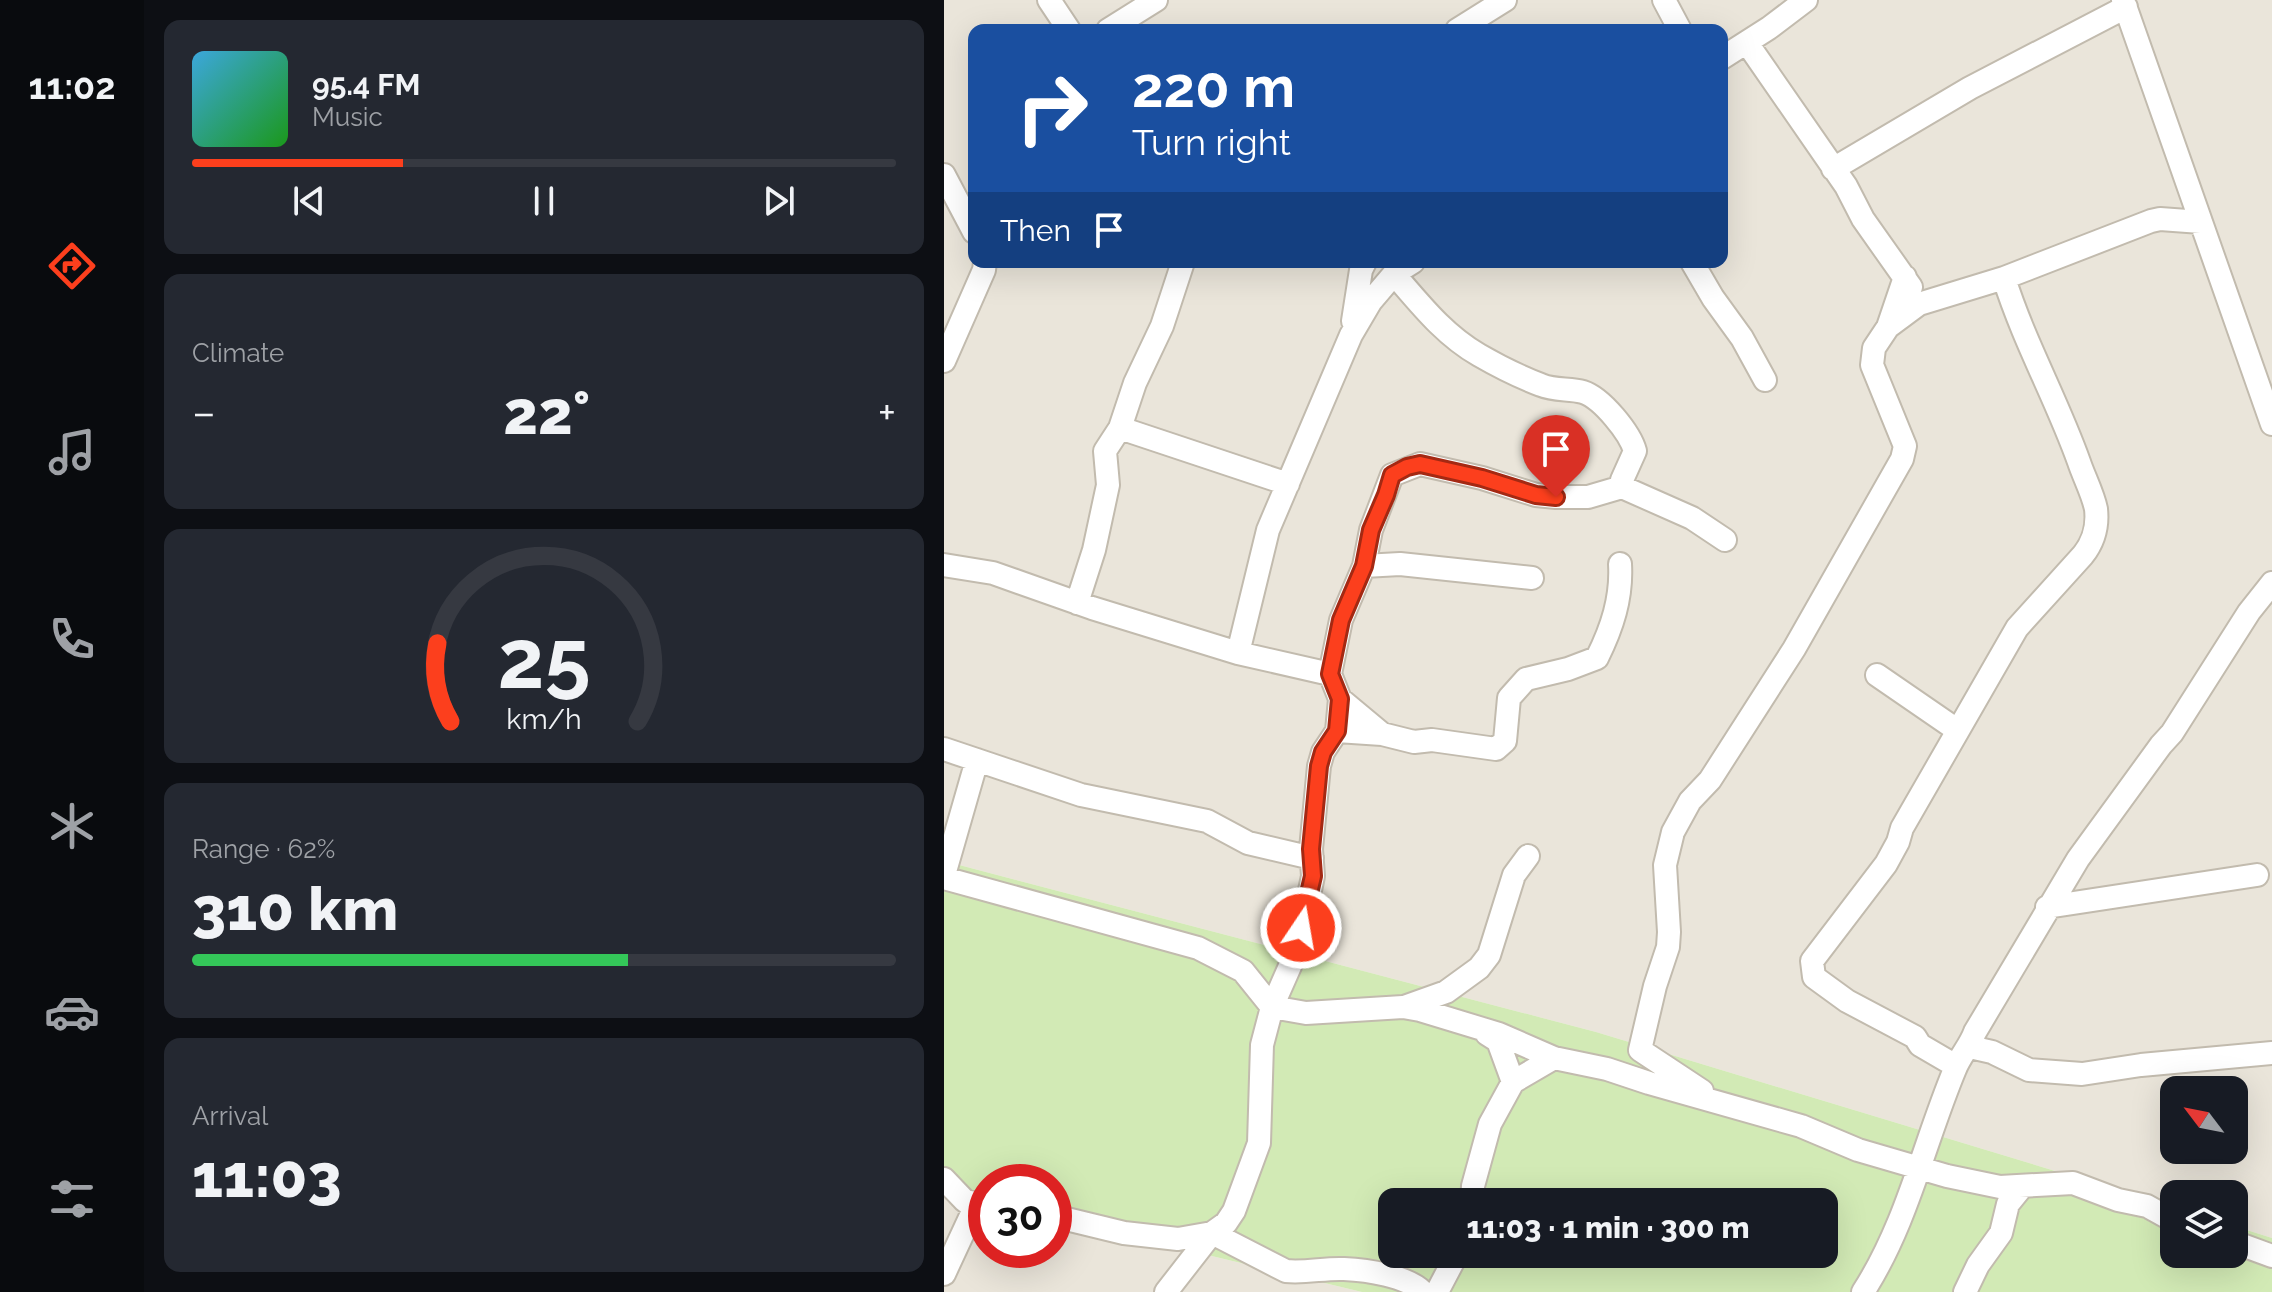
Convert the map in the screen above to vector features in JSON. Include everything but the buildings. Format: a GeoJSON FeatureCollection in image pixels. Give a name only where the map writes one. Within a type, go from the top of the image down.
{"type":"FeatureCollection","features":[{"type":"Feature","properties":{"kind":"street"},"geometry":{"type":"LineString","coordinates":[[1049,0],[1065,24]]}},
{"type":"Feature","properties":{"kind":"street"},"geometry":{"type":"LineString","coordinates":[[1118,24],[1156,0]]}},
{"type":"Feature","properties":{"kind":"street"},"geometry":{"type":"LineString","coordinates":[[1476,16],[1505,0]]}},
{"type":"Feature","properties":{"kind":"street"},"geometry":{"type":"LineString","coordinates":[[1664,0],[1677,24]]}},
{"type":"Feature","properties":{"kind":"street"},"geometry":{"type":"LineString","coordinates":[[1728,54],[1806,0]]}},
{"type":"Feature","properties":{"kind":"street"},"geometry":{"type":"LineString","coordinates":[[1833,169],[1970,88],[2124,4],[2267,396],[2272,424]]}},
{"type":"Feature","properties":{"kind":"street"},"geometry":{"type":"LineString","coordinates":[[1747,43],[1846,186],[1868,227],[1905,277],[1919,304]]}},
{"type":"Feature","properties":{"kind":"street"},"geometry":{"type":"LineString","coordinates":[[944,175],[968,221]]}},
{"type":"Feature","properties":{"kind":"street"},"geometry":{"type":"LineString","coordinates":[[1888,327],[1919,304],[2004,278],[2151,221],[2201,222]]}},
{"type":"Feature","properties":{"kind":"street"},"geometry":{"type":"LineString","coordinates":[[944,361],[984,268]]}},
{"type":"Feature","properties":{"kind":"street"},"geometry":{"type":"LineString","coordinates":[[1077,603],[1094,550],[1108,485],[1105,451],[1120,428],[1135,383],[1162,326],[1181,268]]}},
{"type":"Feature","properties":{"kind":"street"},"geometry":{"type":"LineString","coordinates":[[1351,335],[1362,268]]}},
{"type":"Feature","properties":{"kind":"street"},"geometry":{"type":"LineString","coordinates":[[1238,653],[1268,530],[1351,335],[1371,301],[1404,268],[1439,325],[1461,344],[1543,386],[1591,395],[1609,412],[1632,441],[1635,451],[1622,487]]}},
{"type":"Feature","properties":{"kind":"street"},"geometry":{"type":"LineString","coordinates":[[1696,268],[1742,338],[1765,380]]}},
{"type":"Feature","properties":{"kind":"street"},"geometry":{"type":"LineString","coordinates":[[1607,1069],[1640,1050],[1668,947],[1665,865],[1673,832],[1690,801],[1710,780],[1794,649],[1902,459],[1905,446],[1872,365],[1874,348],[1888,327],[1905,277]]}},
{"type":"Feature","properties":{"kind":"street"},"geometry":{"type":"LineString","coordinates":[[1956,1066],[1920,1045],[1915,1037],[1847,1001],[1814,977],[1812,961],[1886,864],[1902,828],[2017,628],[2083,555],[2092,543],[2096,530],[2095,508],[2063,417],[2036,362],[2004,278]]}},
{"type":"Feature","properties":{"kind":"street"},"geometry":{"type":"LineString","coordinates":[[1120,428],[1288,484]]}},
{"type":"Feature","properties":{"kind":"street"},"geometry":{"type":"LineString","coordinates":[[1166,1292],[1212,1233],[1226,1223],[1234,1211],[1259,1143],[1262,1045],[1272,1007],[1298,948],[1313,876],[1319,766],[1323,752],[1337,731],[1340,699],[1330,674],[1341,620],[1364,566],[1371,530],[1392,475],[1420,464],[1482,478],[1536,495],[1588,497],[1622,487],[1692,518],[1725,540]]}},
{"type":"Feature","properties":{"kind":"street"},"geometry":{"type":"LineString","coordinates":[[1364,566],[1400,564],[1532,578]]}},
{"type":"Feature","properties":{"kind":"street"},"geometry":{"type":"LineString","coordinates":[[1337,731],[1496,749],[1505,741],[1509,698],[1526,679],[1597,658],[1613,625],[1621,581],[1620,564]]}},
{"type":"Feature","properties":{"kind":"street"},"geometry":{"type":"LineString","coordinates":[[944,565],[993,573],[1077,603],[1238,653],[1330,674]]}},
{"type":"Feature","properties":{"kind":"street"},"geometry":{"type":"LineString","coordinates":[[1863,1292],[1880,1264],[1921,1167],[1956,1066],[1970,1047],[1975,1032],[2047,907],[2147,763],[2172,733],[2249,612],[2272,583]]}},
{"type":"Feature","properties":{"kind":"street"},"geometry":{"type":"LineString","coordinates":[[1877,675],[1957,730]]}},
{"type":"Feature","properties":{"kind":"street"},"geometry":{"type":"LineString","coordinates":[[1340,699],[1382,734]]}},
{"type":"Feature","properties":{"kind":"street"},"geometry":{"type":"LineString","coordinates":[[944,749],[1081,795],[1207,821],[1248,843],[1312,858]]}},
{"type":"Feature","properties":{"kind":"street"},"geometry":{"type":"LineString","coordinates":[[977,760],[944,876],[1198,948],[1243,971],[1272,1007],[1306,1013],[1403,1007],[1420,1010],[1499,1034],[1554,1058],[1607,1069],[1801,1126],[1858,1150],[2009,1193],[2073,1183],[2118,1200],[2147,1206],[2160,1213]]}},
{"type":"Feature","properties":{"kind":"street"},"geometry":{"type":"LineString","coordinates":[[1403,1007],[1446,992],[1479,968],[1489,955],[1514,875],[1528,856]]}},
{"type":"Feature","properties":{"kind":"street"},"geometry":{"type":"LineString","coordinates":[[2047,907],[2257,875]]}},
{"type":"Feature","properties":{"kind":"street"},"geometry":{"type":"LineString","coordinates":[[1482,1031],[1498,1041],[1513,1082]]}},
{"type":"Feature","properties":{"kind":"street"},"geometry":{"type":"LineString","coordinates":[[1970,1047],[1992,1052],[2040,1073],[2082,1074],[2141,1065],[2272,1053]]}},
{"type":"Feature","properties":{"kind":"street"},"geometry":{"type":"LineString","coordinates":[[1640,1050],[1720,1102]]}},
{"type":"Feature","properties":{"kind":"street"},"geometry":{"type":"LineString","coordinates":[[1473,1188],[1490,1124],[1513,1082],[1554,1058]]}},
{"type":"Feature","properties":{"kind":"street"},"geometry":{"type":"LineString","coordinates":[[944,1179],[968,1202]]}},
{"type":"Feature","properties":{"kind":"street"},"geometry":{"type":"LineString","coordinates":[[1965,1292],[1978,1265],[2001,1233],[2009,1193]]}},
{"type":"Feature","properties":{"kind":"street"},"geometry":{"type":"LineString","coordinates":[[1072,1221],[1109,1231],[1178,1239],[1212,1233],[1286,1271],[1344,1269],[1400,1279],[1413,1283],[1423,1292]]}},
{"type":"Feature","properties":{"kind":"street"},"geometry":{"type":"LineString","coordinates":[[944,1274],[968,1229]]}},
{"type":"Feature","properties":{"kind":"street"},"geometry":{"type":"LineString","coordinates":[[1178,1239],[1190,1260]]}},
{"type":"Feature","properties":{"kind":"street"},"geometry":{"type":"LineString","coordinates":[[2248,1247],[2272,1256]]}},
{"type":"Feature","properties":{"kind":"street"},"geometry":{"type":"LineString","coordinates":[[1437,1292],[1450,1268]]}},
{"type":"Feature","properties":{"kind":"shaded area"},"geometry":{"type":"Polygon","coordinates":[[[944,0],[2272,0],[2272,1238],[2248,1230],[2248,1180],[2160,1180],[2160,1203],[1596,1032],[944,861],[944,0]]]}},
{"type":"Feature","properties":{"kind":"shaded area"},"geometry":{"type":"Polygon","coordinates":[[[944,1188],[968,1195],[968,1268],[1072,1268],[1072,1222],[1362,1292],[944,1292],[944,1188]]]}},
{"type":"Feature","properties":{"kind":"green space"},"geometry":{"type":"Polygon","coordinates":[[[944,861],[1596,1032],[2160,1203],[2160,1268],[2248,1268],[2248,1230],[2272,1238],[2272,1292],[1362,1292],[1072,1222],[1072,1164],[968,1164],[968,1195],[944,1188],[944,861]]]}},
{"type":"Feature","properties":{"kind":"route"},"geometry":{"type":"LineString","coordinates":[[1301,928],[1313,876],[1311,849],[1319,766],[1323,752],[1337,731],[1340,699],[1330,674],[1341,620],[1364,566],[1371,530],[1392,475],[1420,464],[1482,478],[1536,495],[1556,497]]}}]}
